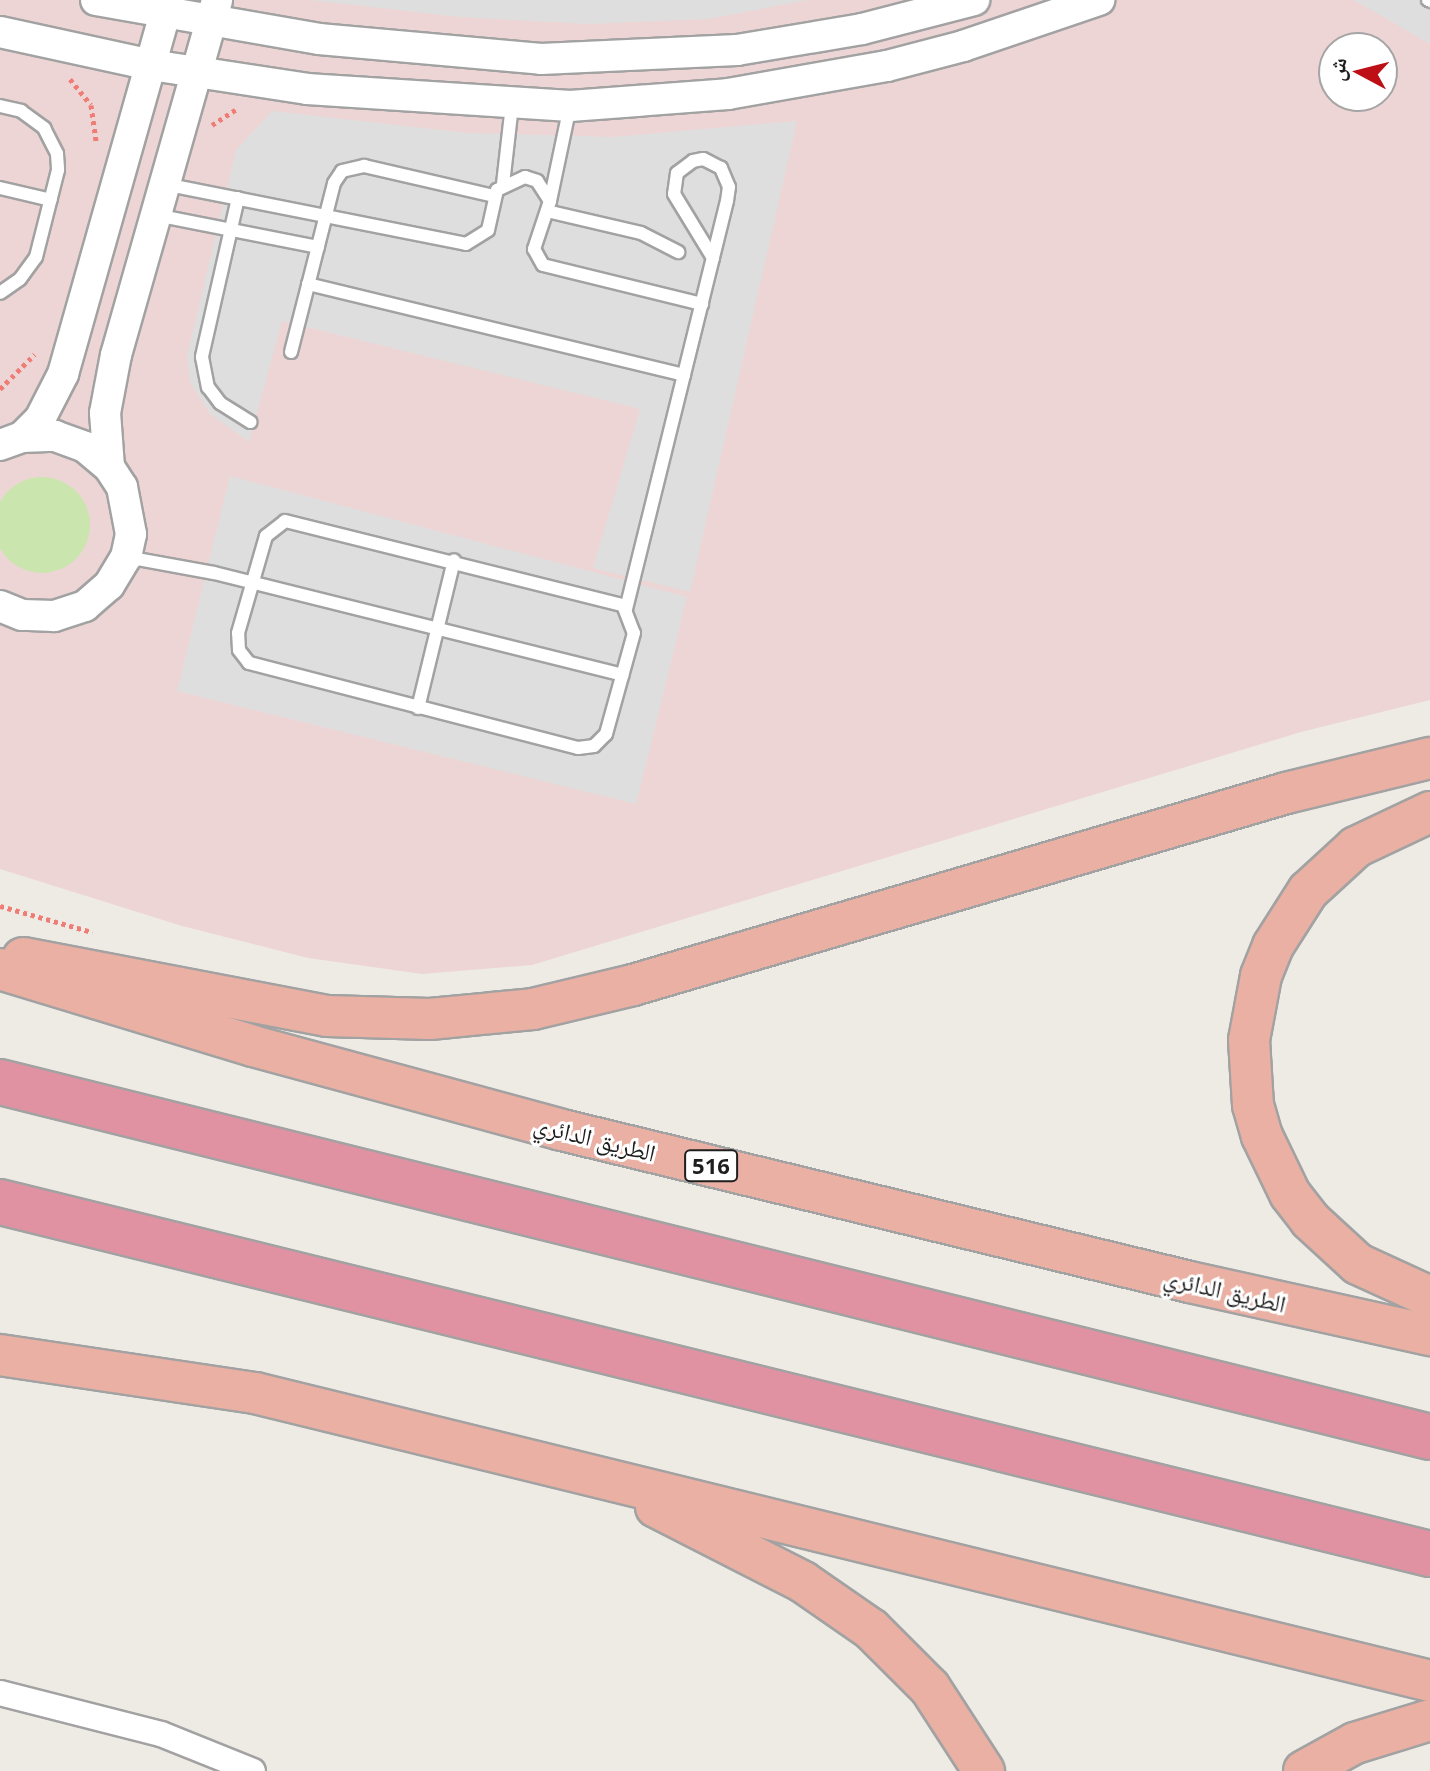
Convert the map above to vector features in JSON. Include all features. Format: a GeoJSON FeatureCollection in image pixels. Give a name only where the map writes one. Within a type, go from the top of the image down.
{"type":"FeatureCollection","features":[{"type":"Feature","properties":{"kind":"highway"},"geometry":{"type":"LineString","coordinates":[[0,957],[80,965],[327,1016],[430,1019],[533,1009],[621,988],[1286,793],[1430,758]]}},
{"type":"Feature","properties":{"kind":"highway"},"geometry":{"type":"LineString","coordinates":[[1430,812],[1356,847],[1330,868],[1289,918],[1258,986],[1249,1072],[1270,1156],[1310,1220],[1358,1264],[1430,1297]]}},
{"type":"Feature","properties":{"kind":"highway","name":"الطريق الدائري"},"geometry":{"type":"LineString","coordinates":[[0,969],[267,1050],[562,1130],[1190,1282],[1430,1335]]}},
{"type":"Feature","properties":{"kind":"highway"},"geometry":{"type":"LineString","coordinates":[[0,1082],[1430,1437]]}},
{"type":"Feature","properties":{"kind":"highway"},"geometry":{"type":"LineString","coordinates":[[0,1202],[1430,1554]]}},
{"type":"Feature","properties":{"kind":"highway"},"geometry":{"type":"LineString","coordinates":[[0,1355],[255,1393],[1430,1681]]}},
{"type":"Feature","properties":{"kind":"highway"},"geometry":{"type":"LineString","coordinates":[[607,1479],[803,1582],[871,1629],[930,1688],[984,1771]]}},
{"type":"Feature","properties":{"kind":"highway"},"geometry":{"type":"LineString","coordinates":[[1304,1771],[1355,1743],[1430,1720]]}},
{"type":"Feature","properties":{"kind":"street"},"geometry":{"type":"LineString","coordinates":[[96,0],[214,11],[460,55],[609,59],[799,41],[974,0]]}},
{"type":"Feature","properties":{"kind":"street"},"geometry":{"type":"LineString","coordinates":[[0,32],[151,65],[373,97],[570,106],[728,94],[887,66],[963,46],[1099,0]]}},
{"type":"Feature","properties":{"kind":"street"},"geometry":{"type":"LineString","coordinates":[[11,441],[40,419],[63,374],[167,7]]}},
{"type":"Feature","properties":{"kind":"street"},"geometry":{"type":"LineString","coordinates":[[109,467],[109,386],[214,11]]}},
{"type":"Feature","properties":{"kind":"street"},"geometry":{"type":"LineString","coordinates":[[0,606],[22,615],[54,616],[85,606],[109,585],[126,557],[130,510],[109,467],[85,447],[55,436],[11,441]]}},
{"type":"Feature","properties":{"kind":"street"},"geometry":{"type":"LineString","coordinates":[[0,1693],[161,1734],[253,1771]]}},
{"type":"Feature","properties":{"kind":"lane"},"geometry":{"type":"LineString","coordinates":[[164,184],[466,244],[488,230],[494,196],[503,184],[512,105]]}},
{"type":"Feature","properties":{"kind":"lane"},"geometry":{"type":"LineString","coordinates":[[0,106],[33,118],[52,139],[58,170],[36,257],[20,279],[0,293]]}},
{"type":"Feature","properties":{"kind":"lane"},"geometry":{"type":"LineString","coordinates":[[570,106],[550,206],[534,242],[535,255],[543,265],[702,304]]}},
{"type":"Feature","properties":{"kind":"lane"},"geometry":{"type":"LineString","coordinates":[[626,609],[613,600],[293,520],[277,525],[266,536],[237,642],[249,663],[418,708],[586,748],[606,734],[634,633],[626,609],[702,304],[727,201],[727,177],[713,162],[693,161],[677,173],[674,194],[713,258]]}},
{"type":"Feature","properties":{"kind":"lane"},"geometry":{"type":"LineString","coordinates":[[291,352],[337,176],[355,165],[494,196]]}},
{"type":"Feature","properties":{"kind":"lane"},"geometry":{"type":"LineString","coordinates":[[503,184],[525,177],[537,181],[550,206],[641,233],[678,252]]}},
{"type":"Feature","properties":{"kind":"lane"},"geometry":{"type":"LineString","coordinates":[[0,188],[51,200]]}},
{"type":"Feature","properties":{"kind":"lane"},"geometry":{"type":"LineString","coordinates":[[238,198],[204,340],[203,373],[220,403],[250,422]]}},
{"type":"Feature","properties":{"kind":"lane"},"geometry":{"type":"LineString","coordinates":[[155,214],[318,247]]}},
{"type":"Feature","properties":{"kind":"lane"},"geometry":{"type":"LineString","coordinates":[[308,284],[684,375]]}},
{"type":"Feature","properties":{"kind":"lane"},"geometry":{"type":"LineString","coordinates":[[126,557],[252,582],[622,675]]}},
{"type":"Feature","properties":{"kind":"lane"},"geometry":{"type":"LineString","coordinates":[[418,708],[454,560]]}},
{"type":"Feature","properties":{"kind":"path"},"geometry":{"type":"LineString","coordinates":[[0,906],[99,934]]}},
{"type":"Feature","properties":{"kind":"shaded area"},"geometry":{"type":"Polygon","coordinates":[[[0,0],[1430,0],[1430,700],[1301,732],[532,965],[422,974],[308,958],[182,926],[0,869],[0,0]]]}},
{"type":"Feature","properties":{"kind":"shaded area"},"geometry":{"type":"Polygon","coordinates":[[[310,0],[809,0],[708,19],[587,24],[460,17],[310,0]]]}},
{"type":"Feature","properties":{"kind":"shaded area"},"geometry":{"type":"Polygon","coordinates":[[[1354,0],[1430,0],[1430,44],[1354,0]]]}},
{"type":"Feature","properties":{"kind":"shaded area"},"geometry":{"type":"Polygon","coordinates":[[[272,111],[468,133],[613,137],[797,121],[690,592],[593,568],[640,409],[282,321],[249,442],[210,414],[190,382],[187,356],[236,150],[272,111]]]}},
{"type":"Feature","properties":{"kind":"shaded area"},"geometry":{"type":"Polygon","coordinates":[[[230,476],[687,597],[636,804],[177,691],[230,476]]]}},
{"type":"Feature","properties":{"kind":"green space"},"geometry":{"type":"Polygon","coordinates":[[[42,477],[60,481],[76,491],[86,507],[90,525],[86,543],[76,559],[60,569],[42,573],[24,569],[8,559],[-2,543],[-6,525],[-2,507],[8,491],[24,481],[42,477]]]}}]}
